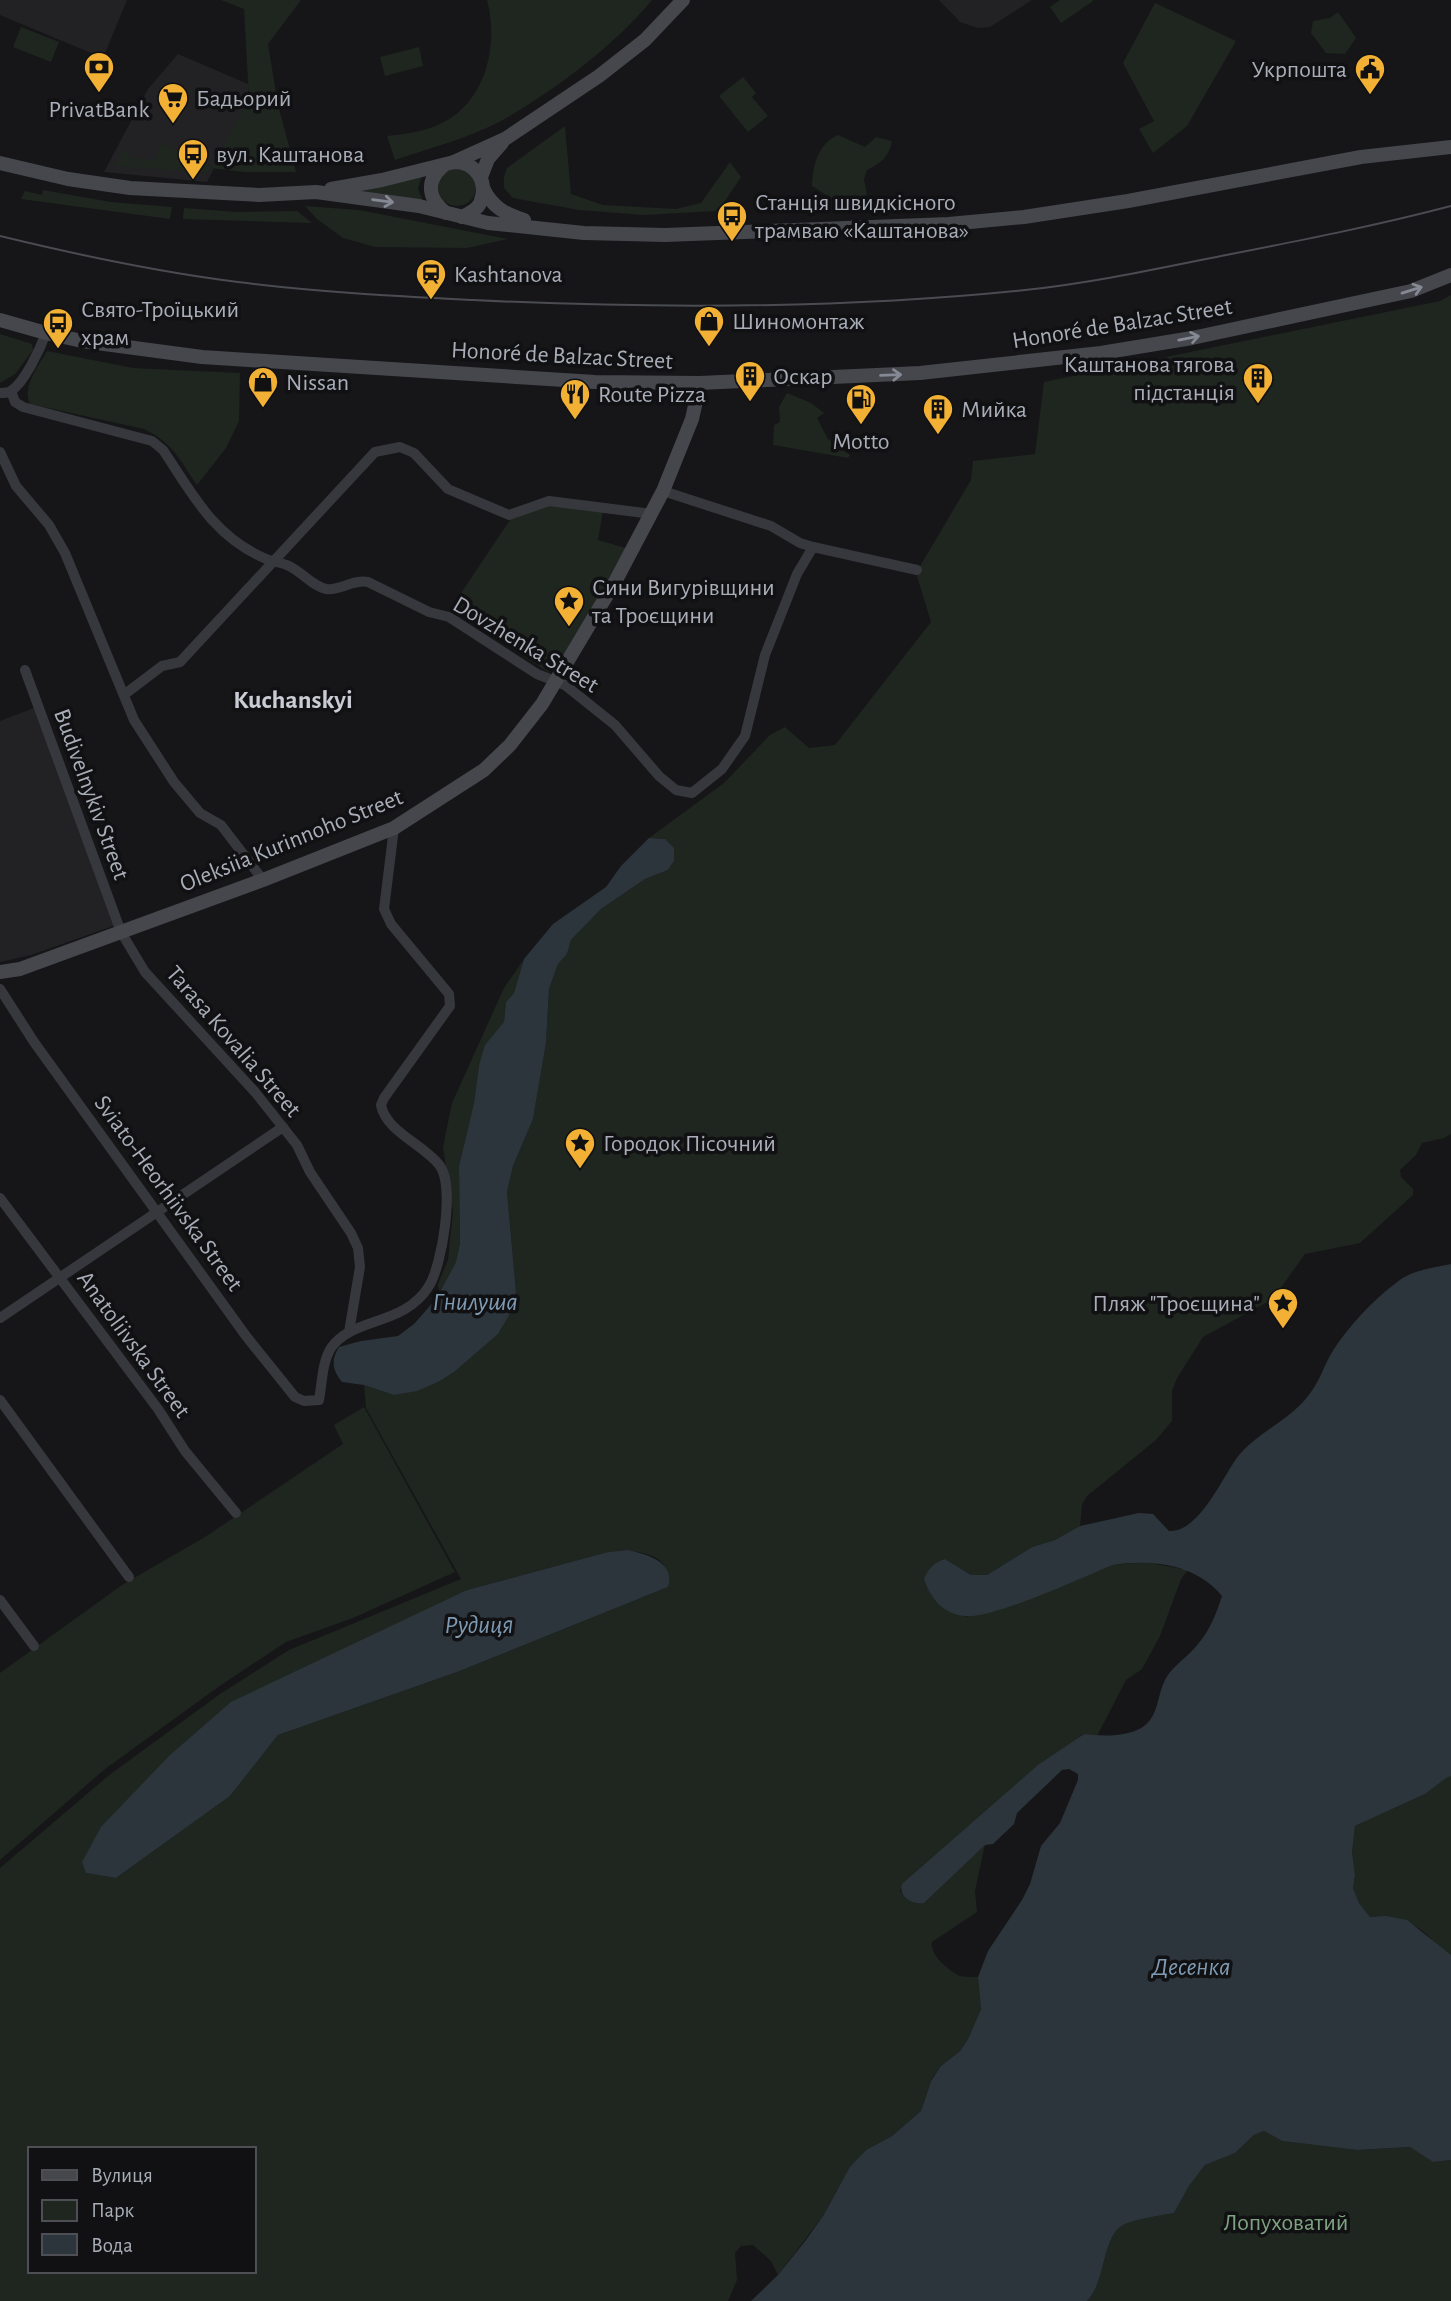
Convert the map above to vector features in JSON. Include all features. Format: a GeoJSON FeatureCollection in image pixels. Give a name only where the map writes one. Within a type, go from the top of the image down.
{"type":"FeatureCollection","features":[{"type":"Feature","properties":{"kind":"street"},"geometry":{"type":"LineString","coordinates":[[0,163],[68,179],[130,188],[259,195],[316,192],[382,180],[449,163],[505,139],[621,60],[645,40],[683,0]]}},
{"type":"Feature","properties":{"kind":"street"},"geometry":{"type":"LineString","coordinates":[[505,139],[488,159],[482,183],[480,203],[469,213],[455,216],[437,205],[430,189],[433,178],[449,163],[470,165],[482,183],[494,205],[506,215],[552,229]]}},
{"type":"Feature","properties":{"kind":"street"},"geometry":{"type":"LineString","coordinates":[[316,192],[419,206],[488,223],[584,233],[665,235],[949,225],[1044,215],[1361,157],[1451,147]]}},
{"type":"Feature","properties":{"kind":"street","name":"Honoré de Balzac Street"},"geometry":{"type":"LineString","coordinates":[[0,320],[46,333],[125,348],[202,357],[608,383],[700,383],[920,373],[1101,354],[1192,338],[1411,291],[1451,275]]}},
{"type":"Feature","properties":{"kind":"street"},"geometry":{"type":"LineString","coordinates":[[6,392],[33,363],[46,333]]}},
{"type":"Feature","properties":{"kind":"street","name":"Oleksiia Kurinnoho Street"},"geometry":{"type":"LineString","coordinates":[[0,972],[20,969],[263,880],[394,828],[484,771],[510,745],[558,681],[652,514],[692,419],[700,383]]}},
{"type":"Feature","properties":{"kind":"street","name":"Dovzhenka Street"},"geometry":{"type":"LineString","coordinates":[[6,392],[23,407],[152,441],[163,450],[218,529],[259,556],[291,567],[327,589],[362,581],[376,584],[429,612],[449,617],[542,676],[558,681],[615,725],[659,776],[676,790],[692,793],[722,769],[745,736],[765,655],[797,574],[813,547]]}},
{"type":"Feature","properties":{"kind":"street"},"geometry":{"type":"LineString","coordinates":[[125,694],[162,666],[180,662],[375,452],[400,447],[414,453],[448,489],[509,515],[549,501],[652,514]]}},
{"type":"Feature","properties":{"kind":"street"},"geometry":{"type":"LineString","coordinates":[[0,452],[16,486],[49,525],[65,553],[134,720],[174,782],[200,813],[221,825],[263,880]]}},
{"type":"Feature","properties":{"kind":"street"},"geometry":{"type":"LineString","coordinates":[[663,491],[771,526],[800,543],[917,570]]}},
{"type":"Feature","properties":{"kind":"street","name":"Budivelnykiv Street"},"geometry":{"type":"LineString","coordinates":[[25,670],[121,932]]}},
{"type":"Feature","properties":{"kind":"street"},"geometry":{"type":"LineString","coordinates":[[349,1332],[386,1320],[412,1306],[428,1289],[436,1274],[441,1255],[446,1214],[445,1179],[440,1166],[387,1120],[381,1105],[443,1016],[451,1000],[391,924],[384,909],[394,828]]}},
{"type":"Feature","properties":{"kind":"street","name":"Tarasa Kovalia Street"},"geometry":{"type":"LineString","coordinates":[[121,932],[145,972],[256,1092],[297,1145],[310,1172],[351,1233],[358,1248],[360,1268],[349,1332]]}},
{"type":"Feature","properties":{"kind":"street","name":"Sviato-Heorhiivska Street"},"geometry":{"type":"LineString","coordinates":[[0,989],[34,1042],[246,1336],[288,1389],[304,1401],[319,1400],[326,1359],[332,1346],[349,1332]]}},
{"type":"Feature","properties":{"kind":"street"},"geometry":{"type":"LineString","coordinates":[[0,1318],[283,1127]]}},
{"type":"Feature","properties":{"kind":"street","name":"Anatoliivska Street"},"geometry":{"type":"LineString","coordinates":[[0,1198],[158,1409],[185,1451],[236,1513]]}},
{"type":"Feature","properties":{"kind":"street"},"geometry":{"type":"LineString","coordinates":[[0,1400],[129,1577]]}},
{"type":"Feature","properties":{"kind":"street"},"geometry":{"type":"LineString","coordinates":[[0,1600],[34,1646]]}},
{"type":"Feature","properties":{"kind":"shaded area"},"geometry":{"type":"Polygon","coordinates":[[[0,0],[127,0],[103,58],[0,15],[0,0]]]}},
{"type":"Feature","properties":{"kind":"shaded area"},"geometry":{"type":"Polygon","coordinates":[[[939,0],[1032,0],[990,27],[978,28],[960,22],[939,0]]]}},
{"type":"Feature","properties":{"kind":"shaded area"},"geometry":{"type":"Polygon","coordinates":[[[178,54],[248,84],[249,99],[207,182],[104,172],[148,89],[178,54]]]}},
{"type":"Feature","properties":{"kind":"shaded area"},"geometry":{"type":"Polygon","coordinates":[[[34,708],[116,925],[31,955],[0,962],[0,721],[34,708]]]}},
{"type":"Feature","properties":{"kind":"green space"},"geometry":{"type":"Polygon","coordinates":[[[221,0],[301,0],[268,44],[278,105],[296,172],[244,172],[211,168],[249,99],[244,9],[221,0]]]}},
{"type":"Feature","properties":{"kind":"green space"},"geometry":{"type":"Polygon","coordinates":[[[487,0],[652,0],[601,51],[562,82],[521,109],[476,133],[395,160],[387,136],[421,131],[440,124],[456,114],[478,87],[490,53],[487,0]]]}},
{"type":"Feature","properties":{"kind":"green space"},"geometry":{"type":"Polygon","coordinates":[[[1060,0],[1093,1],[1061,23],[1050,7],[1060,0]]]}},
{"type":"Feature","properties":{"kind":"green space"},"geometry":{"type":"Polygon","coordinates":[[[1155,3],[1236,41],[1187,126],[1153,153],[1139,129],[1154,121],[1123,63],[1155,3]]]}},
{"type":"Feature","properties":{"kind":"green space"},"geometry":{"type":"Polygon","coordinates":[[[1338,12],[1356,38],[1345,54],[1326,53],[1311,33],[1313,21],[1330,18],[1338,12]]]}},
{"type":"Feature","properties":{"kind":"green space"},"geometry":{"type":"Polygon","coordinates":[[[21,27],[59,42],[51,62],[13,47],[21,27]]]}},
{"type":"Feature","properties":{"kind":"green space"},"geometry":{"type":"Polygon","coordinates":[[[419,47],[423,66],[385,76],[380,57],[419,47]]]}},
{"type":"Feature","properties":{"kind":"green space"},"geometry":{"type":"Polygon","coordinates":[[[743,77],[756,93],[752,97],[768,116],[748,132],[719,96],[743,77]]]}},
{"type":"Feature","properties":{"kind":"green space"},"geometry":{"type":"Polygon","coordinates":[[[565,126],[571,194],[603,205],[676,209],[701,203],[730,162],[741,177],[715,211],[644,215],[579,210],[513,198],[504,188],[507,168],[565,126]]]}},
{"type":"Feature","properties":{"kind":"green space"},"geometry":{"type":"Polygon","coordinates":[[[838,135],[865,147],[876,137],[892,141],[884,159],[867,170],[864,179],[867,195],[856,204],[839,203],[812,186],[821,149],[838,135]]]}},
{"type":"Feature","properties":{"kind":"green space"},"geometry":{"type":"Polygon","coordinates":[[[162,143],[211,166],[208,173],[114,166],[124,150],[128,151],[129,158],[156,160],[162,143]]]}},
{"type":"Feature","properties":{"kind":"green space"},"geometry":{"type":"Polygon","coordinates":[[[457,168],[470,174],[476,187],[470,200],[457,206],[444,200],[438,187],[444,174],[457,168]]]}},
{"type":"Feature","properties":{"kind":"green space"},"geometry":{"type":"Polygon","coordinates":[[[422,175],[418,189],[424,203],[355,192],[422,175]]]}},
{"type":"Feature","properties":{"kind":"green space"},"geometry":{"type":"Polygon","coordinates":[[[43,190],[111,202],[172,207],[170,219],[21,199],[25,191],[42,195],[43,190]]]}},
{"type":"Feature","properties":{"kind":"green space"},"geometry":{"type":"Polygon","coordinates":[[[305,206],[359,210],[508,239],[467,248],[375,247],[343,238],[317,219],[305,206]]]}},
{"type":"Feature","properties":{"kind":"green space"},"geometry":{"type":"Polygon","coordinates":[[[184,208],[237,212],[297,211],[312,223],[183,219],[184,208]]]}},
{"type":"Feature","properties":{"kind":"green space"},"geometry":{"type":"Polygon","coordinates":[[[1451,295],[1451,1134],[1422,1143],[1416,1155],[1400,1170],[1401,1177],[1413,1189],[1413,1195],[1360,1243],[1305,1254],[1273,1299],[1203,1337],[1177,1378],[1172,1391],[1172,1421],[1156,1440],[1087,1496],[1082,1504],[1080,1526],[1055,1540],[1032,1547],[987,1575],[971,1575],[945,1559],[966,1617],[1012,1605],[1113,1565],[1144,1562],[1188,1570],[1181,1579],[1160,1636],[1142,1669],[1126,1680],[1097,1736],[1083,1734],[900,1890],[909,1901],[924,1903],[985,1844],[975,1891],[977,1912],[932,1942],[937,1957],[951,1970],[960,1976],[978,1977],[981,2009],[968,2039],[960,2051],[941,2066],[931,2080],[921,2111],[892,2136],[866,2150],[837,2190],[823,2216],[778,2275],[771,2261],[753,2245],[741,2246],[735,2253],[737,2280],[728,2301],[0,2301],[0,1868],[108,1776],[220,1694],[289,1650],[461,1579],[366,1408],[364,1385],[394,1395],[440,1381],[498,1334],[511,1312],[516,1292],[507,1192],[513,1166],[533,1119],[546,1043],[549,989],[558,964],[567,954],[571,940],[601,909],[645,879],[668,870],[674,861],[665,839],[649,838],[724,783],[770,735],[785,727],[809,748],[835,745],[931,622],[916,573],[971,480],[973,461],[1035,454],[1044,382],[1440,301],[1451,295]],[[627,1550],[608,1552],[467,1590],[86,1873],[116,1878],[230,1796],[278,1735],[457,1672],[668,1587],[663,1563],[645,1554],[627,1550]]]}},
{"type":"Feature","properties":{"kind":"green space"},"geometry":{"type":"Polygon","coordinates":[[[0,334],[32,344],[33,350],[15,374],[0,383],[0,334]]]}},
{"type":"Feature","properties":{"kind":"green space"},"geometry":{"type":"Polygon","coordinates":[[[47,351],[133,368],[240,373],[239,421],[226,448],[197,485],[169,446],[144,429],[30,404],[29,384],[47,351]]]}},
{"type":"Feature","properties":{"kind":"green space"},"geometry":{"type":"Polygon","coordinates":[[[787,393],[811,403],[824,413],[817,418],[828,439],[850,455],[848,458],[773,445],[774,425],[780,422],[779,407],[787,393]]]}},
{"type":"Feature","properties":{"kind":"green space"},"geometry":{"type":"Polygon","coordinates":[[[550,504],[603,511],[598,540],[629,549],[562,661],[548,672],[451,608],[510,520],[550,504]]]}},
{"type":"Feature","properties":{"kind":"green space"},"geometry":{"type":"Polygon","coordinates":[[[524,959],[514,993],[506,1002],[504,1022],[479,1065],[474,1103],[459,1166],[460,1243],[456,1262],[439,1293],[438,1284],[448,1260],[453,1211],[443,1147],[452,1103],[504,988],[524,959]]]}},
{"type":"Feature","properties":{"kind":"green space"},"geometry":{"type":"Polygon","coordinates":[[[364,1407],[455,1572],[353,1618],[286,1642],[221,1685],[105,1769],[0,1860],[0,1673],[122,1585],[205,1537],[343,1444],[334,1425],[364,1407]]]}},
{"type":"Feature","properties":{"kind":"green space"},"geometry":{"type":"Polygon","coordinates":[[[1451,1776],[1451,1955],[1414,1926],[1395,1919],[1370,1917],[1359,1903],[1353,1888],[1355,1875],[1352,1852],[1355,1826],[1425,1794],[1451,1776]]]}},
{"type":"Feature","properties":{"kind":"green space","name":"Лопуховатий"},"geometry":{"type":"Polygon","coordinates":[[[1264,2131],[1282,2141],[1357,2150],[1411,2147],[1433,2162],[1451,2160],[1451,2301],[1087,2301],[1098,2282],[1108,2248],[1117,2230],[1137,2220],[1174,2213],[1205,2165],[1235,2153],[1254,2135],[1264,2131]]]}},
{"type":"Feature","properties":{"kind":"water","name":"Гнилуша"},"geometry":{"type":"Polygon","coordinates":[[[649,838],[665,839],[674,848],[674,861],[668,870],[645,879],[601,909],[571,940],[549,989],[546,1043],[533,1119],[513,1166],[507,1192],[516,1292],[511,1312],[498,1334],[455,1371],[417,1391],[394,1395],[364,1385],[342,1382],[334,1365],[339,1347],[398,1336],[414,1324],[436,1299],[456,1262],[460,1243],[459,1166],[474,1103],[479,1065],[485,1045],[504,1022],[506,1002],[514,993],[524,959],[553,924],[606,887],[621,866],[649,838]]]}},
{"type":"Feature","properties":{"kind":"water","name":"Десенка"},"geometry":{"type":"Polygon","coordinates":[[[1451,1264],[1451,1776],[1425,1794],[1355,1826],[1352,1852],[1355,1875],[1353,1888],[1359,1903],[1370,1917],[1386,1916],[1407,1920],[1451,1955],[1451,2160],[1433,2162],[1410,2147],[1357,2150],[1282,2141],[1264,2131],[1254,2135],[1235,2153],[1205,2165],[1174,2213],[1137,2220],[1117,2230],[1108,2248],[1098,2282],[1087,2301],[751,2301],[778,2275],[806,2240],[823,2216],[850,2167],[866,2150],[892,2136],[921,2111],[931,2081],[941,2066],[960,2051],[968,2039],[981,2009],[978,1977],[988,1951],[1022,1900],[1030,1884],[1041,1846],[1060,1823],[1078,1774],[1069,1769],[1062,1770],[1017,1813],[1014,1824],[993,1844],[985,1845],[924,1903],[907,1899],[902,1893],[902,1884],[1038,1765],[1084,1734],[1118,1735],[1144,1726],[1153,1715],[1165,1680],[1202,1639],[1222,1596],[1199,1577],[1172,1566],[1128,1563],[1113,1565],[996,1611],[965,1616],[944,1609],[934,1599],[924,1579],[928,1572],[934,1564],[945,1559],[971,1575],[987,1575],[1032,1547],[1055,1540],[1080,1526],[1139,1513],[1153,1514],[1169,1531],[1180,1529],[1190,1523],[1208,1503],[1244,1450],[1308,1396],[1334,1349],[1370,1305],[1408,1275],[1451,1264]]]}},
{"type":"Feature","properties":{"kind":"water","name":"Рудиця"},"geometry":{"type":"Polygon","coordinates":[[[628,1550],[651,1557],[664,1565],[668,1571],[668,1587],[457,1672],[278,1735],[230,1796],[116,1878],[86,1873],[82,1862],[101,1827],[169,1756],[231,1702],[467,1590],[608,1552],[628,1550]]]}},
{"type":"Feature","properties":{"kind":"tram line"},"geometry":{"type":"LineString","coordinates":[[0,236],[148,268],[297,288],[542,303],[749,306],[887,301],[1050,287],[1308,239],[1451,206]]}},
{"type":"Feature","properties":{"kind":"place","name":"PrivatBank"},"geometry":{"type":"Point","coordinates":[99,94]}},
{"type":"Feature","properties":{"kind":"place","name":"Укрпошта"},"geometry":{"type":"Point","coordinates":[1370,96]}},
{"type":"Feature","properties":{"kind":"place","name":"Бадьорий"},"geometry":{"type":"Point","coordinates":[173,125]}},
{"type":"Feature","properties":{"kind":"place","name":"вул. Каштанова"},"geometry":{"type":"Point","coordinates":[193,181]}},
{"type":"Feature","properties":{"kind":"place","name":"Станція швидкісного трамваю «Каштанова»"},"geometry":{"type":"Point","coordinates":[732,243]}},
{"type":"Feature","properties":{"kind":"place","name":"Kashtanova"},"geometry":{"type":"Point","coordinates":[431,301]}},
{"type":"Feature","properties":{"kind":"place","name":"Шиномонтаж"},"geometry":{"type":"Point","coordinates":[709,348]}},
{"type":"Feature","properties":{"kind":"place","name":"Свято-Троїцький храм"},"geometry":{"type":"Point","coordinates":[58,350]}},
{"type":"Feature","properties":{"kind":"place","name":"Оскар"},"geometry":{"type":"Point","coordinates":[750,403]}},
{"type":"Feature","properties":{"kind":"place","name":"Каштанова тягова пiдстанцiя"},"geometry":{"type":"Point","coordinates":[1258,405]}},
{"type":"Feature","properties":{"kind":"place","name":"Nissan"},"geometry":{"type":"Point","coordinates":[263,409]}},
{"type":"Feature","properties":{"kind":"place","name":"Route Pizza"},"geometry":{"type":"Point","coordinates":[575,421]}},
{"type":"Feature","properties":{"kind":"place","name":"Motto"},"geometry":{"type":"Point","coordinates":[861,426]}},
{"type":"Feature","properties":{"kind":"place","name":"Мийка"},"geometry":{"type":"Point","coordinates":[938,436]}},
{"type":"Feature","properties":{"kind":"place","name":"Сини Вигурівщини та Троєщини"},"geometry":{"type":"Point","coordinates":[569,628]}},
{"type":"Feature","properties":{"kind":"place","name":"Городок Пісочний"},"geometry":{"type":"Point","coordinates":[580,1170]}},
{"type":"Feature","properties":{"kind":"place","name":"Пляж \"Троєщина\""},"geometry":{"type":"Point","coordinates":[1283,1330]}},
{"type":"Feature","properties":{"kind":"district","name":"Kuchanskyi"},"geometry":{"type":"Point","coordinates":[293,699]}}]}
